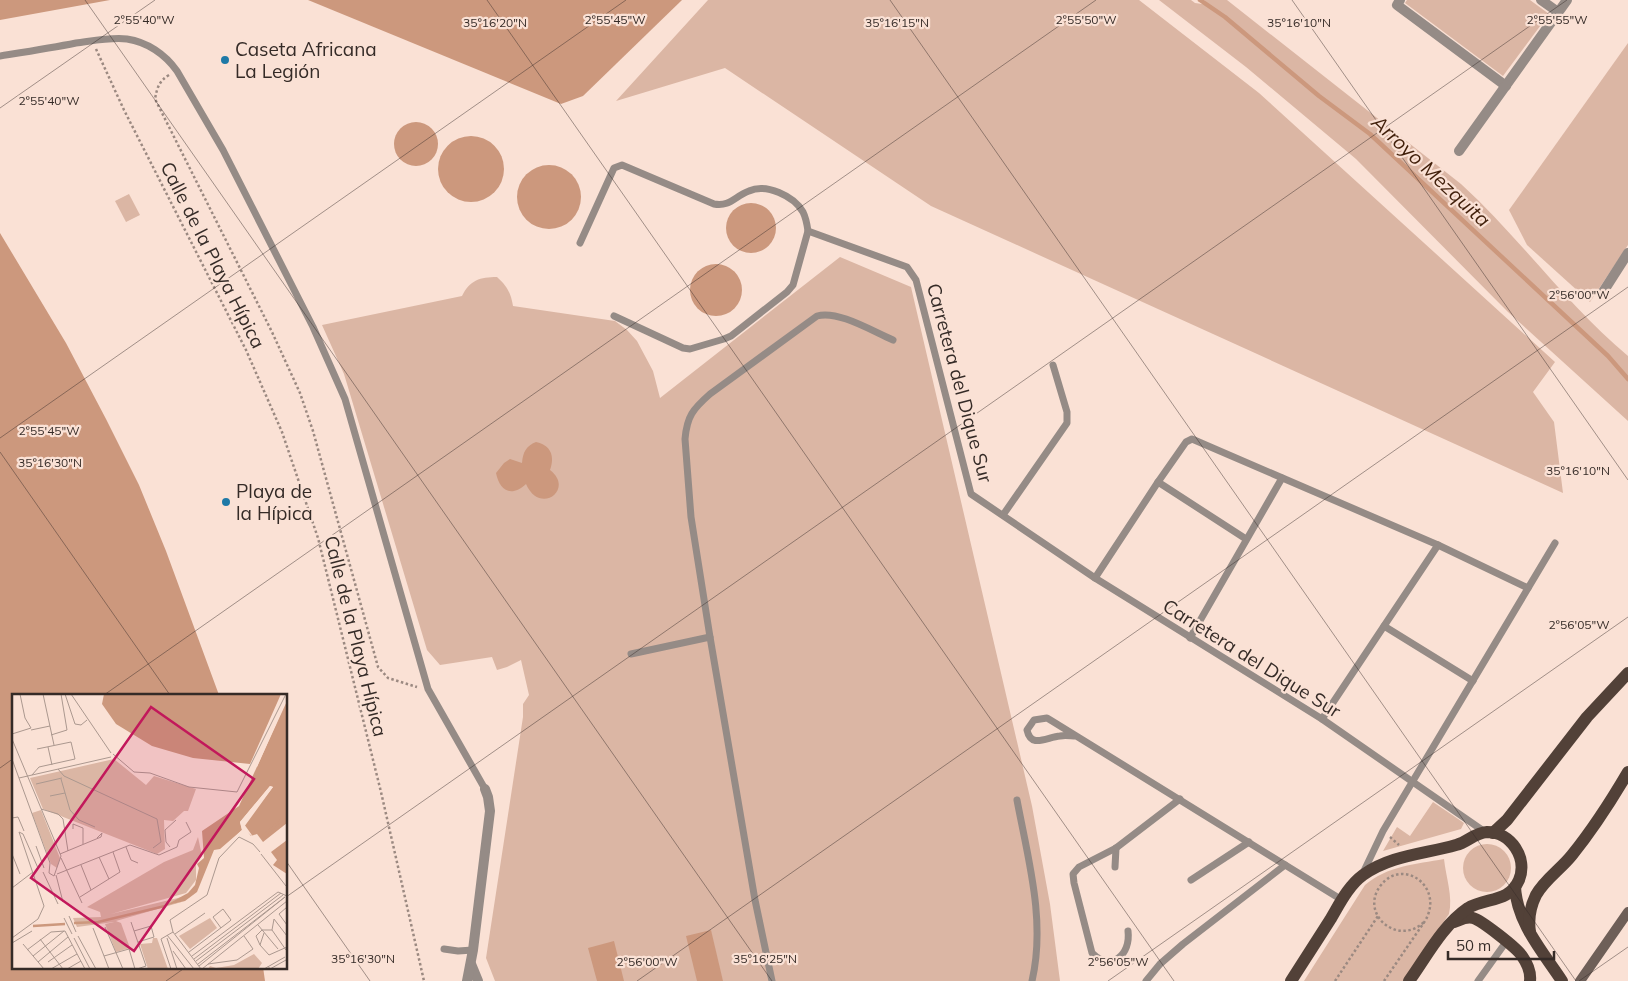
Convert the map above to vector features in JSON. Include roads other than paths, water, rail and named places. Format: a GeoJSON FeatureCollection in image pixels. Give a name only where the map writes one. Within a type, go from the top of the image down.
{"type":"FeatureCollection","features":[{"type":"Feature","properties":{"kind":"main road"},"geometry":{"type":"LineString","coordinates":[[1291,981],[1352,885],[1374,869],[1404,856],[1459,845],[1471,836],[1489,833],[1507,820],[1587,717],[1628,673]]}},
{"type":"Feature","properties":{"kind":"main road"},"geometry":{"type":"LineString","coordinates":[[1530,932],[1530,913],[1537,893],[1581,843],[1628,772]]}},
{"type":"Feature","properties":{"kind":"main road"},"geometry":{"type":"LineString","coordinates":[[1409,981],[1448,926],[1470,907],[1503,897],[1515,887],[1522,871],[1519,854],[1509,840],[1489,833]]}},
{"type":"Feature","properties":{"kind":"main road"},"geometry":{"type":"LineString","coordinates":[[1515,887],[1519,911],[1530,932],[1562,981]]}},
{"type":"Feature","properties":{"kind":"main road"},"geometry":{"type":"LineString","coordinates":[[1580,981],[1628,912]]}},
{"type":"Feature","properties":{"kind":"main road"},"geometry":{"type":"LineString","coordinates":[[1448,926],[1462,918],[1472,917],[1485,925],[1521,954],[1534,980]]}},
{"type":"Feature","properties":{"kind":"street"},"geometry":{"type":"LineString","coordinates":[[1400,0],[1396,5],[1506,86]]}},
{"type":"Feature","properties":{"kind":"street"},"geometry":{"type":"LineString","coordinates":[[1541,0],[1558,12]]}},
{"type":"Feature","properties":{"kind":"street"},"geometry":{"type":"LineString","coordinates":[[1459,151],[1567,0]]}},
{"type":"Feature","properties":{"kind":"street"},"geometry":{"type":"LineString","coordinates":[[1603,292],[1628,253]]}},
{"type":"Feature","properties":{"kind":"street"},"geometry":{"type":"LineString","coordinates":[[467,981],[473,950],[490,810],[488,797],[484,789]]}},
{"type":"Feature","properties":{"kind":"street"},"geometry":{"type":"LineString","coordinates":[[471,964],[478,981]]}},
{"type":"Feature","properties":{"kind":"lane"},"geometry":{"type":"LineString","coordinates":[[0,56],[92,41],[126,39],[142,43],[157,51],[177,71],[223,150],[313,327],[338,382],[345,399],[428,689],[484,789]]}},
{"type":"Feature","properties":{"kind":"lane"},"geometry":{"type":"LineString","coordinates":[[580,244],[614,168],[619,165],[722,206],[749,190],[760,188],[773,190],[786,196],[802,210],[808,231],[793,285],[747,325],[724,340],[698,347],[683,348],[614,316]]}},
{"type":"Feature","properties":{"kind":"lane","name":"Carretera del Dique Sur"},"geometry":{"type":"LineString","coordinates":[[808,231],[899,263],[907,267],[912,273],[918,289],[969,489],[976,498],[1095,578],[1322,719],[1489,833]]}},
{"type":"Feature","properties":{"kind":"lane"},"geometry":{"type":"LineString","coordinates":[[772,981],[755,900],[710,636],[691,517],[685,439],[690,414],[698,405],[710,394],[817,316],[826,314],[838,316],[893,340]]}},
{"type":"Feature","properties":{"kind":"lane"},"geometry":{"type":"LineString","coordinates":[[1003,515],[1067,423],[1067,412],[1053,365]]}},
{"type":"Feature","properties":{"kind":"lane"},"geometry":{"type":"LineString","coordinates":[[1095,578],[1158,482],[1186,442],[1192,439],[1438,545],[1528,588]]}},
{"type":"Feature","properties":{"kind":"lane"},"geometry":{"type":"LineString","coordinates":[[1190,638],[1282,478]]}},
{"type":"Feature","properties":{"kind":"lane"},"geometry":{"type":"LineString","coordinates":[[1158,482],[1246,539]]}},
{"type":"Feature","properties":{"kind":"lane"},"geometry":{"type":"LineString","coordinates":[[1362,876],[1383,832],[1554,543]]}},
{"type":"Feature","properties":{"kind":"lane"},"geometry":{"type":"LineString","coordinates":[[1322,719],[1438,545]]}},
{"type":"Feature","properties":{"kind":"lane"},"geometry":{"type":"LineString","coordinates":[[1384,626],[1473,681]]}},
{"type":"Feature","properties":{"kind":"lane"},"geometry":{"type":"LineString","coordinates":[[631,654],[710,636]]}},
{"type":"Feature","properties":{"kind":"lane"},"geometry":{"type":"LineString","coordinates":[[1076,736],[1060,736],[1038,742],[1028,736],[1027,730],[1034,720],[1047,718],[1342,900]]}},
{"type":"Feature","properties":{"kind":"lane"},"geometry":{"type":"LineString","coordinates":[[1128,931],[1128,947],[1124,954],[1111,961],[1104,961],[1092,953],[1073,874],[1079,867],[1116,848],[1180,799]]}},
{"type":"Feature","properties":{"kind":"lane"},"geometry":{"type":"LineString","coordinates":[[1017,800],[1037,915],[1037,956],[1032,981]]}},
{"type":"Feature","properties":{"kind":"lane"},"geometry":{"type":"LineString","coordinates":[[1190,880],[1249,842]]}},
{"type":"Feature","properties":{"kind":"lane"},"geometry":{"type":"LineString","coordinates":[[1115,868],[1116,848]]}},
{"type":"Feature","properties":{"kind":"lane"},"geometry":{"type":"LineString","coordinates":[[1146,981],[1160,964],[1183,944],[1285,865]]}},
{"type":"Feature","properties":{"kind":"lane"},"geometry":{"type":"LineString","coordinates":[[1478,981],[1506,942]]}},
{"type":"Feature","properties":{"kind":"lane"},"geometry":{"type":"LineString","coordinates":[[444,949],[458,951],[473,950]]}},
{"type":"Feature","properties":{"kind":"waterway","name":"Arroyo Mezquita"},"geometry":{"type":"LineString","coordinates":[[1200,0],[1225,17],[1319,96],[1370,134],[1608,356],[1628,379]]}},
{"type":"Feature","properties":{"kind":"place","name":"Caseta Africana La Legión"},"geometry":{"type":"Point","coordinates":[225,60]}},
{"type":"Feature","properties":{"kind":"place","name":"Playa de la Hípica"},"geometry":{"type":"Point","coordinates":[226,502]}}]}
